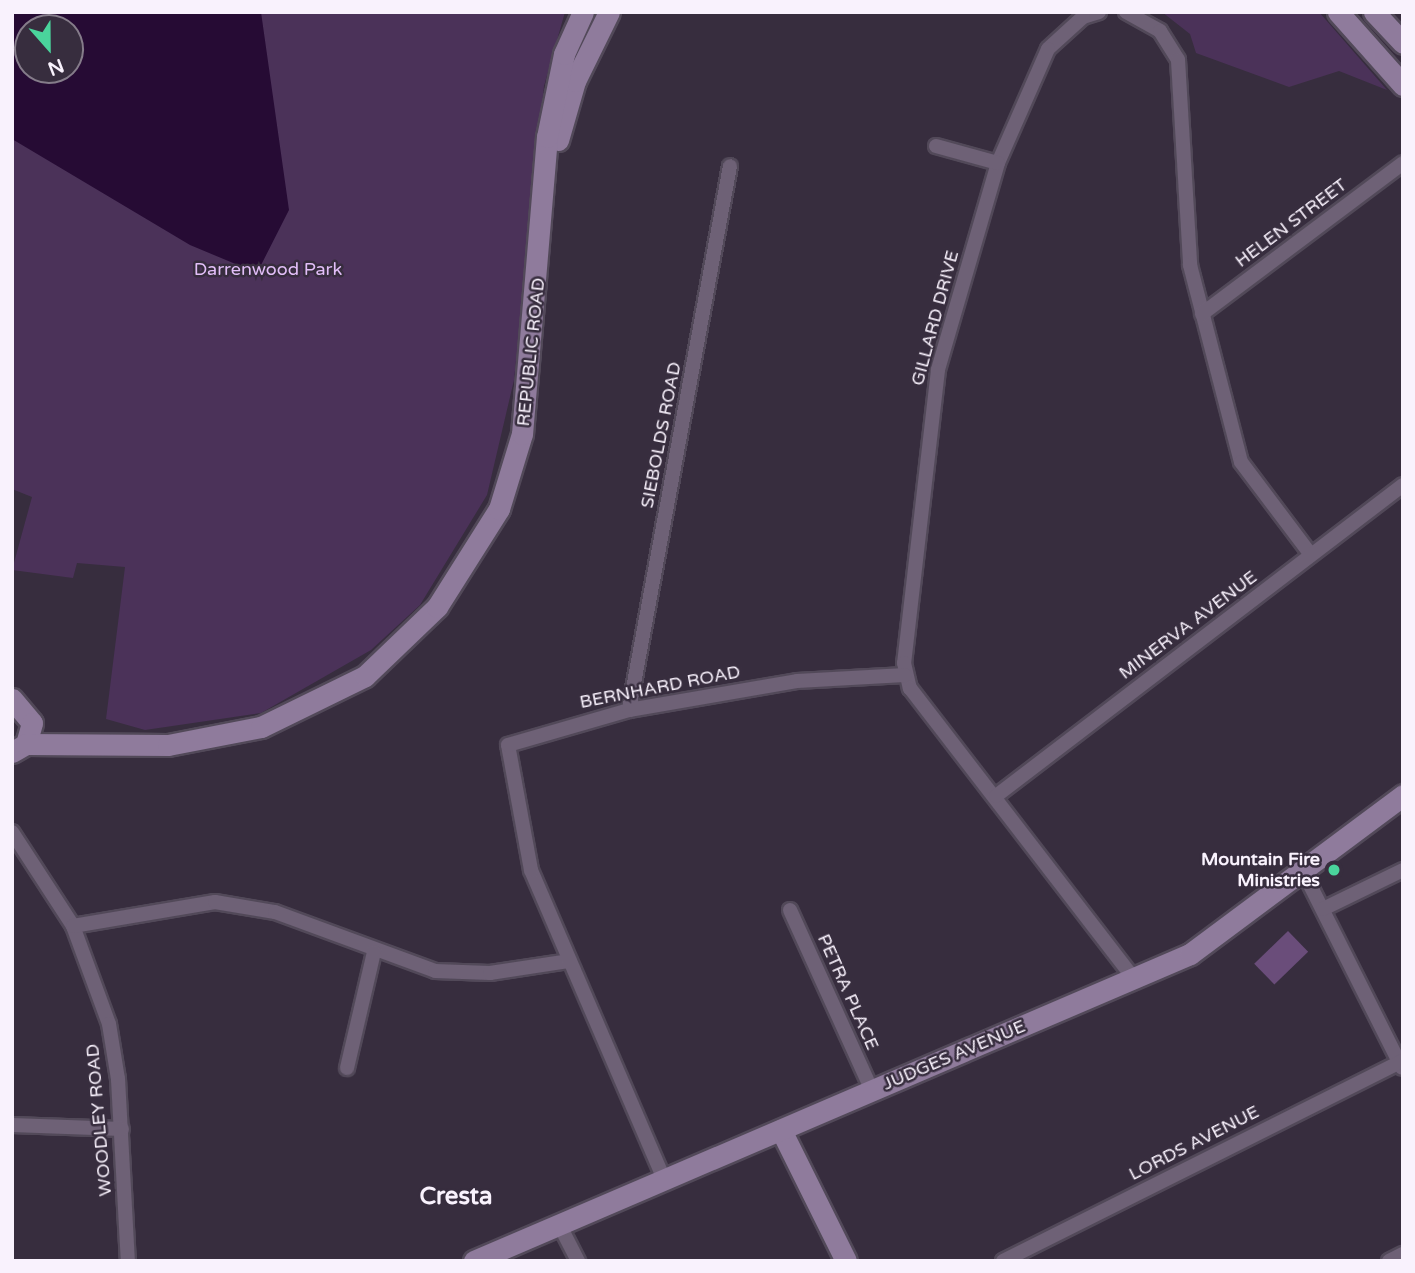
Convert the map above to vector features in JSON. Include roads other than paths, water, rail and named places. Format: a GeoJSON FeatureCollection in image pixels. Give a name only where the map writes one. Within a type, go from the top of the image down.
{"type":"FeatureCollection","features":[{"type":"Feature","properties":{"kind":"main road","name":"REPUBLIC ROAD"},"geometry":{"type":"LineString","coordinates":[[19,748],[76,740],[168,745],[261,727],[365,676],[437,607],[478,549],[514,466],[528,399],[554,90],[583,12]]}},
{"type":"Feature","properties":{"kind":"main road","name":"REPUBLIC ROAD"},"geometry":{"type":"LineString","coordinates":[[547,176],[575,81],[609,12]]}},
{"type":"Feature","properties":{"kind":"main road"},"geometry":{"type":"LineString","coordinates":[[1338,12],[1403,85]]}},
{"type":"Feature","properties":{"kind":"main road"},"geometry":{"type":"LineString","coordinates":[[1374,12],[1403,43]]}},
{"type":"Feature","properties":{"kind":"main road","name":"REPUBLIC ROAD"},"geometry":{"type":"LineString","coordinates":[[12,699],[30,717],[76,740]]}},
{"type":"Feature","properties":{"kind":"main road"},"geometry":{"type":"LineString","coordinates":[[19,748],[30,717]]}},
{"type":"Feature","properties":{"kind":"main road","name":"JUDGES AVENUE"},"geometry":{"type":"LineString","coordinates":[[474,1261],[1199,950],[1403,795]]}},
{"type":"Feature","properties":{"kind":"main road"},"geometry":{"type":"LineString","coordinates":[[781,1130],[846,1261]]}},
{"type":"Feature","properties":{"kind":"street","name":"GILLARD DRIVE"},"geometry":{"type":"LineString","coordinates":[[905,675],[939,370],[998,163],[1048,49],[1083,17],[1099,12]]}},
{"type":"Feature","properties":{"kind":"street"},"geometry":{"type":"LineString","coordinates":[[1126,12],[1160,30],[1178,60],[1190,265],[1241,462],[1311,555]]}},
{"type":"Feature","properties":{"kind":"street"},"geometry":{"type":"LineString","coordinates":[[936,146],[998,163]]}},
{"type":"Feature","properties":{"kind":"street","name":"HELEN STREET"},"geometry":{"type":"LineString","coordinates":[[1202,314],[1403,163]]}},
{"type":"Feature","properties":{"kind":"street","name":"SIEBOLDS ROAD"},"geometry":{"type":"LineString","coordinates":[[629,710],[730,166]]}},
{"type":"Feature","properties":{"kind":"street","name":"MINERVA AVENUE"},"geometry":{"type":"LineString","coordinates":[[996,796],[1403,485]]}},
{"type":"Feature","properties":{"kind":"street"},"geometry":{"type":"LineString","coordinates":[[905,675],[1134,979]]}},
{"type":"Feature","properties":{"kind":"street","name":"BERNHARD ROAD"},"geometry":{"type":"LineString","coordinates":[[664,1179],[568,961],[524,845],[508,745],[629,710],[797,681],[905,675]]}},
{"type":"Feature","properties":{"kind":"street","name":"WOODLEY ROAD"},"geometry":{"type":"LineString","coordinates":[[12,832],[73,926],[109,1024],[122,1129],[128,1261]]}},
{"type":"Feature","properties":{"kind":"street"},"geometry":{"type":"LineString","coordinates":[[1323,909],[1403,870]]}},
{"type":"Feature","properties":{"kind":"street"},"geometry":{"type":"LineString","coordinates":[[1303,871],[1402,1064]]}},
{"type":"Feature","properties":{"kind":"street"},"geometry":{"type":"LineString","coordinates":[[73,926],[215,902],[275,912],[374,952],[463,974],[568,961]]}},
{"type":"Feature","properties":{"kind":"street","name":"PETRA PLACE"},"geometry":{"type":"LineString","coordinates":[[790,910],[872,1091]]}},
{"type":"Feature","properties":{"kind":"street"},"geometry":{"type":"LineString","coordinates":[[347,1068],[374,952]]}},
{"type":"Feature","properties":{"kind":"street","name":"LORDS AVENUE"},"geometry":{"type":"LineString","coordinates":[[1003,1261],[1402,1064]]}},
{"type":"Feature","properties":{"kind":"street"},"geometry":{"type":"LineString","coordinates":[[12,1125],[122,1129]]}},
{"type":"Feature","properties":{"kind":"street"},"geometry":{"type":"LineString","coordinates":[[559,1224],[578,1261]]}},
{"type":"Feature","properties":{"kind":"street"},"geometry":{"type":"LineString","coordinates":[[1389,1261],[1403,1254]]}},
{"type":"Feature","properties":{"kind":"place","name":"Mountain Fire Ministries"},"geometry":{"type":"Point","coordinates":[1334,870]}},
{"type":"Feature","properties":{"kind":"district","name":"Cresta"},"geometry":{"type":"Point","coordinates":[456,1197]}},
{"type":"Feature","properties":{"kind":"park label","name":"Darrenwood Park"},"geometry":{"type":"Point","coordinates":[268,269]}}]}
